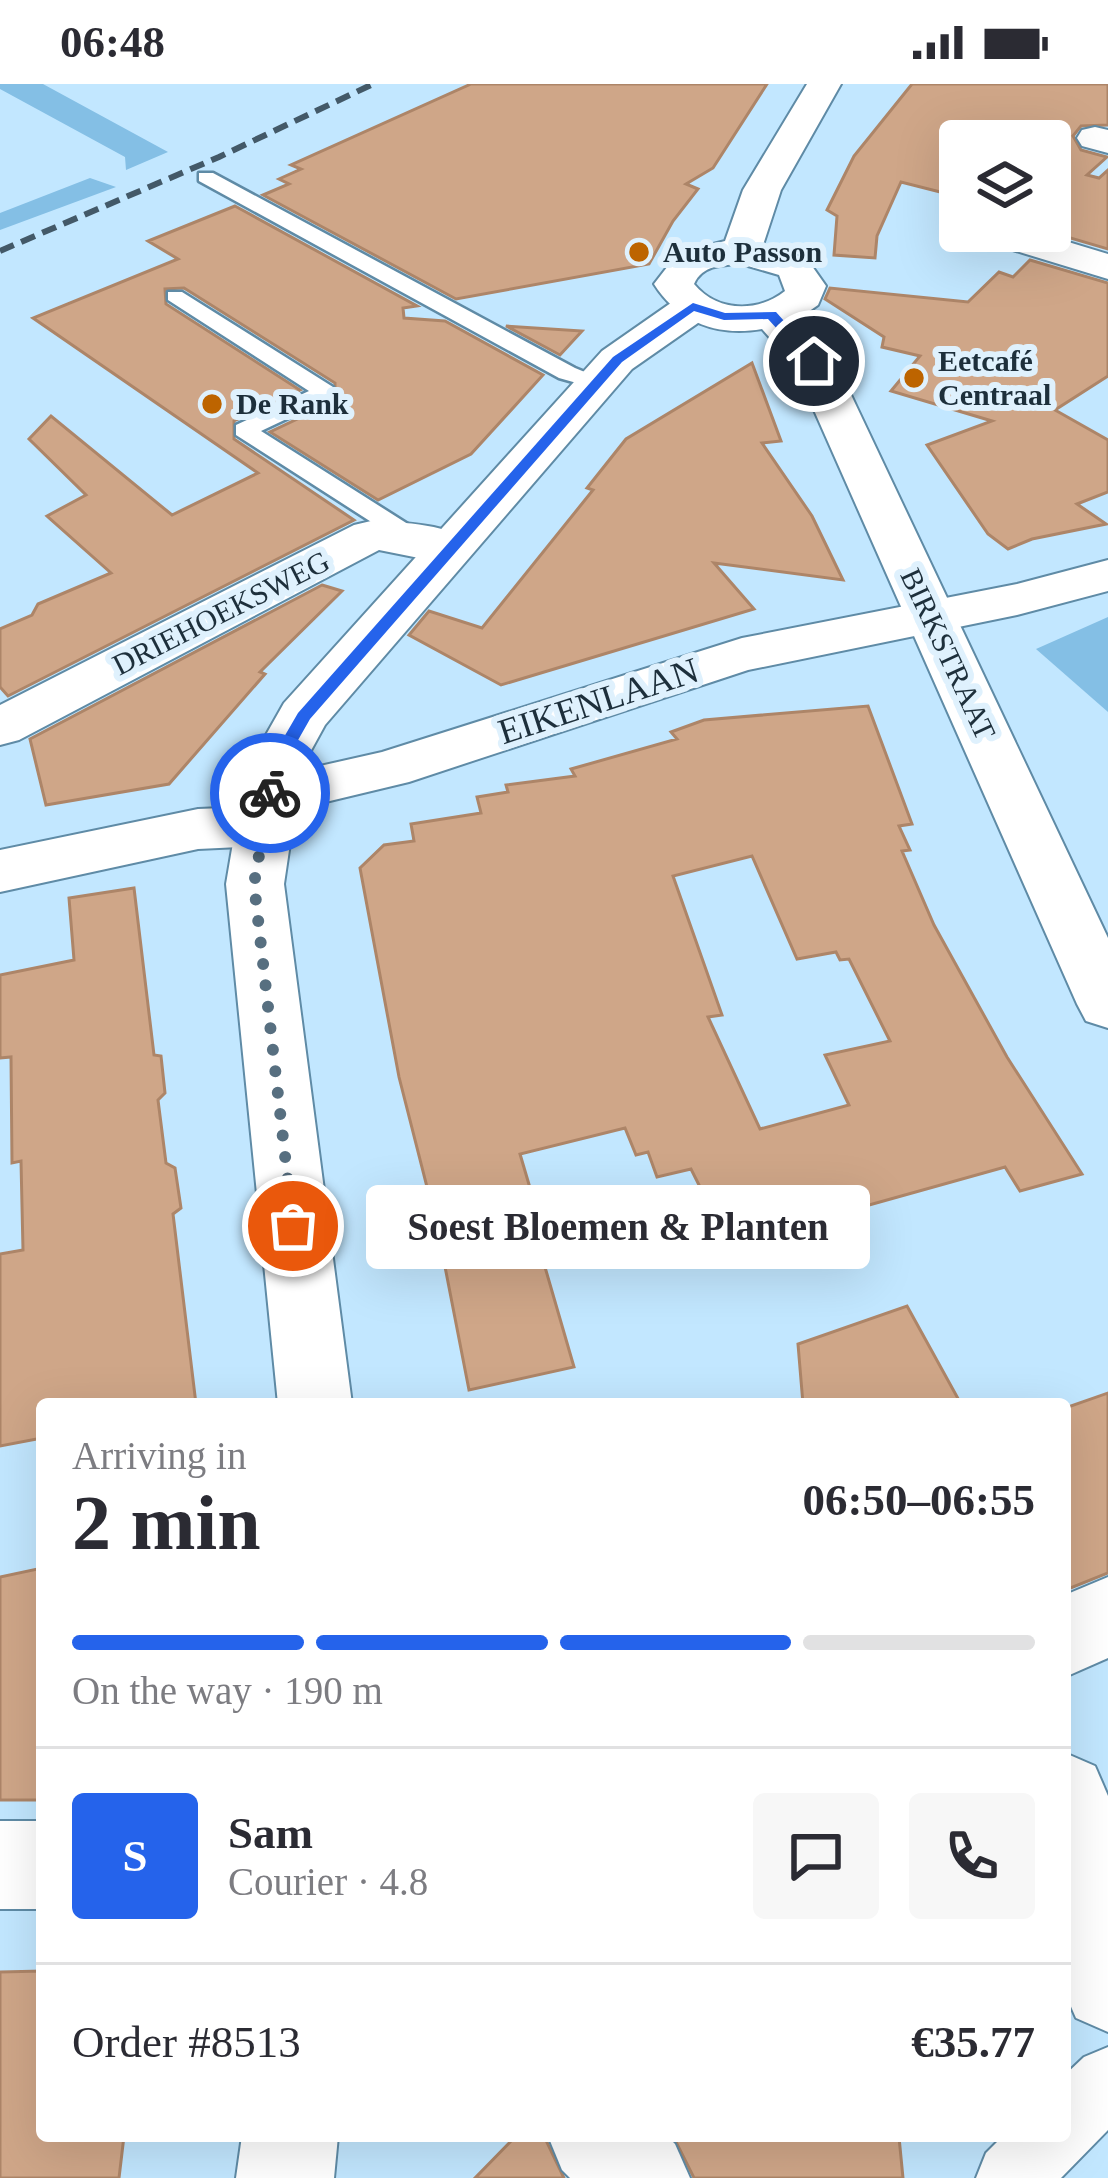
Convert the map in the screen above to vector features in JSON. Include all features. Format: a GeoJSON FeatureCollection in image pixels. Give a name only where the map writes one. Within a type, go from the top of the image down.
{"type":"FeatureCollection","features":[{"type":"Feature","properties":{"kind":"street"},"geometry":{"type":"LineString","coordinates":[[741,252],[762,190],[824,84]]}},
{"type":"Feature","properties":{"kind":"street"},"geometry":{"type":"LineString","coordinates":[[741,252],[779,260],[802,276],[804,296],[796,305],[772,315],[724,317],[693,307],[678,295],[676,273],[701,257],[741,252]]}},
{"type":"Feature","properties":{"kind":"street"},"geometry":{"type":"LineString","coordinates":[[1059,252],[1108,267]]}},
{"type":"Feature","properties":{"kind":"street"},"geometry":{"type":"LineString","coordinates":[[314,1398],[254,884],[281,756],[303,716],[431,543],[638,343],[693,307]]}},
{"type":"Feature","properties":{"kind":"street","name":"BIRKSTRAAT"},"geometry":{"type":"LineString","coordinates":[[772,315],[814,361],[1108,1004]]}},
{"type":"Feature","properties":{"kind":"street","name":"DRIEHOEKSWEG"},"geometry":{"type":"LineString","coordinates":[[0,727],[371,536],[431,543]]}},
{"type":"Feature","properties":{"kind":"street","name":"EIKENLAAN"},"geometry":{"type":"LineString","coordinates":[[0,871],[267,811],[624,689],[743,655],[932,618],[1108,575]]}},
{"type":"Feature","properties":{"kind":"street"},"geometry":{"type":"LineString","coordinates":[[1071,1633],[1108,1617]]}},
{"type":"Feature","properties":{"kind":"street"},"geometry":{"type":"LineString","coordinates":[[1071,1823],[1108,1986]]}},
{"type":"Feature","properties":{"kind":"street"},"geometry":{"type":"LineString","coordinates":[[0,1864],[36,1865]]}},
{"type":"Feature","properties":{"kind":"street"},"geometry":{"type":"LineString","coordinates":[[1071,2118],[1108,2081]]}},
{"type":"Feature","properties":{"kind":"street"},"geometry":{"type":"LineString","coordinates":[[285,2178],[289,2142]]}},
{"type":"Feature","properties":{"kind":"street"},"geometry":{"type":"LineString","coordinates":[[602,2142],[641,2178]]}},
{"type":"Feature","properties":{"kind":"street"},"geometry":{"type":"LineString","coordinates":[[1011,2178],[1047,2142]]}},
{"type":"Feature","properties":{"kind":"lane"},"geometry":{"type":"LineString","coordinates":[[206,177],[567,373],[598,382]]}},
{"type":"Feature","properties":{"kind":"lane"},"geometry":{"type":"LineString","coordinates":[[175,296],[325,392],[244,430],[431,543]]}},
{"type":"Feature","properties":{"kind":"shaded area"},"geometry":{"type":"Polygon","coordinates":[[[0,84],[43,84],[168,152],[126,170],[125,157],[0,89],[0,84]]]}},
{"type":"Feature","properties":{"kind":"shaded area"},"geometry":{"type":"Polygon","coordinates":[[[90,178],[116,187],[0,230],[0,213],[90,178]]]}},
{"type":"Feature","properties":{"kind":"shaded area"},"geometry":{"type":"Polygon","coordinates":[[[1108,617],[1108,712],[1036,649],[1108,617]]]}},
{"type":"Feature","properties":{"kind":"building"},"geometry":{"type":"Polygon","coordinates":[[[471,84],[767,84],[713,168],[686,184],[698,189],[649,264],[456,299],[263,195],[289,184],[279,179],[301,169],[291,165],[471,84]]]}},
{"type":"Feature","properties":{"kind":"building"},"geometry":{"type":"Polygon","coordinates":[[[912,84],[1108,84],[1108,125],[1081,126],[1073,136],[1081,150],[1107,157],[1087,175],[1099,178],[1108,170],[1108,249],[1071,238],[1071,120],[939,120],[939,192],[901,182],[877,236],[875,258],[834,255],[837,216],[827,210],[854,156],[912,84]]]}},
{"type":"Feature","properties":{"kind":"building"},"geometry":{"type":"Polygon","coordinates":[[[235,206],[417,306],[403,308],[404,318],[445,321],[543,375],[471,454],[378,500],[270,432],[335,401],[335,383],[184,288],[165,289],[166,304],[300,390],[234,421],[234,439],[354,520],[8,696],[0,687],[0,629],[32,615],[38,604],[111,573],[47,516],[86,495],[29,439],[51,416],[172,515],[258,473],[33,318],[178,259],[148,241],[235,206]]]}},
{"type":"Feature","properties":{"kind":"building"},"geometry":{"type":"Polygon","coordinates":[[[1030,260],[1108,283],[1108,376],[1055,410],[1108,440],[1108,492],[1077,504],[1106,524],[1032,539],[1008,549],[988,534],[927,445],[992,421],[891,391],[920,356],[882,347],[884,337],[825,299],[830,288],[968,302],[999,272],[1013,277],[1030,260]]]}},
{"type":"Feature","properties":{"kind":"building"},"geometry":{"type":"Polygon","coordinates":[[[506,326],[582,331],[560,355],[506,326]]]}},
{"type":"Feature","properties":{"kind":"building"},"geometry":{"type":"Polygon","coordinates":[[[752,363],[781,441],[762,443],[812,516],[843,580],[714,563],[754,609],[501,685],[409,635],[429,611],[482,628],[593,490],[587,488],[626,439],[752,363]]]}},
{"type":"Feature","properties":{"kind":"building"},"geometry":{"type":"Polygon","coordinates":[[[322,585],[342,591],[260,672],[265,674],[169,784],[46,805],[30,739],[322,585]]]}},
{"type":"Feature","properties":{"kind":"building"},"geometry":{"type":"Polygon","coordinates":[[[868,706],[912,824],[899,826],[910,850],[902,851],[934,925],[1007,1057],[1082,1174],[1020,1191],[1005,1167],[844,1212],[848,1221],[735,1257],[691,1169],[657,1177],[648,1152],[636,1155],[625,1128],[520,1154],[546,1242],[538,1243],[574,1367],[469,1390],[440,1241],[431,1237],[424,1196],[428,1191],[399,1077],[360,868],[384,845],[414,841],[411,824],[481,813],[477,797],[508,792],[506,785],[575,776],[571,769],[677,739],[671,732],[704,720],[868,706]],[[752,856],[673,876],[722,1015],[708,1017],[760,1129],[849,1105],[825,1055],[890,1041],[849,959],[840,960],[836,952],[797,959],[752,856]]]}},
{"type":"Feature","properties":{"kind":"building"},"geometry":{"type":"Polygon","coordinates":[[[134,888],[154,1055],[161,1056],[165,1093],[158,1100],[166,1163],[175,1168],[181,1208],[173,1214],[195,1398],[36,1398],[36,1439],[0,1446],[0,1254],[23,1250],[21,1161],[12,1163],[11,1057],[0,1058],[0,975],[74,960],[69,898],[134,888]]]}},
{"type":"Feature","properties":{"kind":"building"},"geometry":{"type":"Polygon","coordinates":[[[907,1306],[958,1398],[802,1398],[798,1344],[907,1306]]]}},
{"type":"Feature","properties":{"kind":"building"},"geometry":{"type":"Polygon","coordinates":[[[1108,1393],[1108,1573],[1071,1588],[1071,1406],[1108,1393]]]}},
{"type":"Feature","properties":{"kind":"building"},"geometry":{"type":"Polygon","coordinates":[[[36,1569],[36,1800],[0,1800],[0,1577],[36,1569]]]}},
{"type":"Feature","properties":{"kind":"building"},"geometry":{"type":"Polygon","coordinates":[[[36,1971],[36,2142],[123,2142],[119,2178],[0,2178],[0,1972],[36,1971]]]}},
{"type":"Feature","properties":{"kind":"building"},"geometry":{"type":"Polygon","coordinates":[[[510,2142],[547,2142],[564,2178],[475,2178],[510,2142]]]}},
{"type":"Feature","properties":{"kind":"building"},"geometry":{"type":"Polygon","coordinates":[[[676,2142],[899,2142],[903,2178],[694,2178],[676,2142]]]}},
{"type":"Feature","properties":{"kind":"railway"},"geometry":{"type":"LineString","coordinates":[[0,251],[219,157],[373,84]]}},
{"type":"Feature","properties":{"kind":"way so far"},"geometry":{"type":"LineString","coordinates":[[270,793],[254,884],[293,1226]]}},
{"type":"Feature","properties":{"kind":"place","name":"Auto Passon"},"geometry":{"type":"Point","coordinates":[639,252]}},
{"type":"Feature","properties":{"kind":"place","name":"Eetcafé Centraal"},"geometry":{"type":"Point","coordinates":[914,378]}},
{"type":"Feature","properties":{"kind":"place","name":"De Rank"},"geometry":{"type":"Point","coordinates":[212,404]}},
{"type":"Feature","properties":{"kind":"place","name":"Soest Bloemen & Planten"},"geometry":{"type":"Point","coordinates":[293,1226]}},
{"type":"Feature","properties":{"kind":"route"},"geometry":{"type":"LineString","coordinates":[[270,793],[281,756],[303,716],[617,360],[638,343],[693,307],[724,317],[772,315],[814,361]]}}]}
